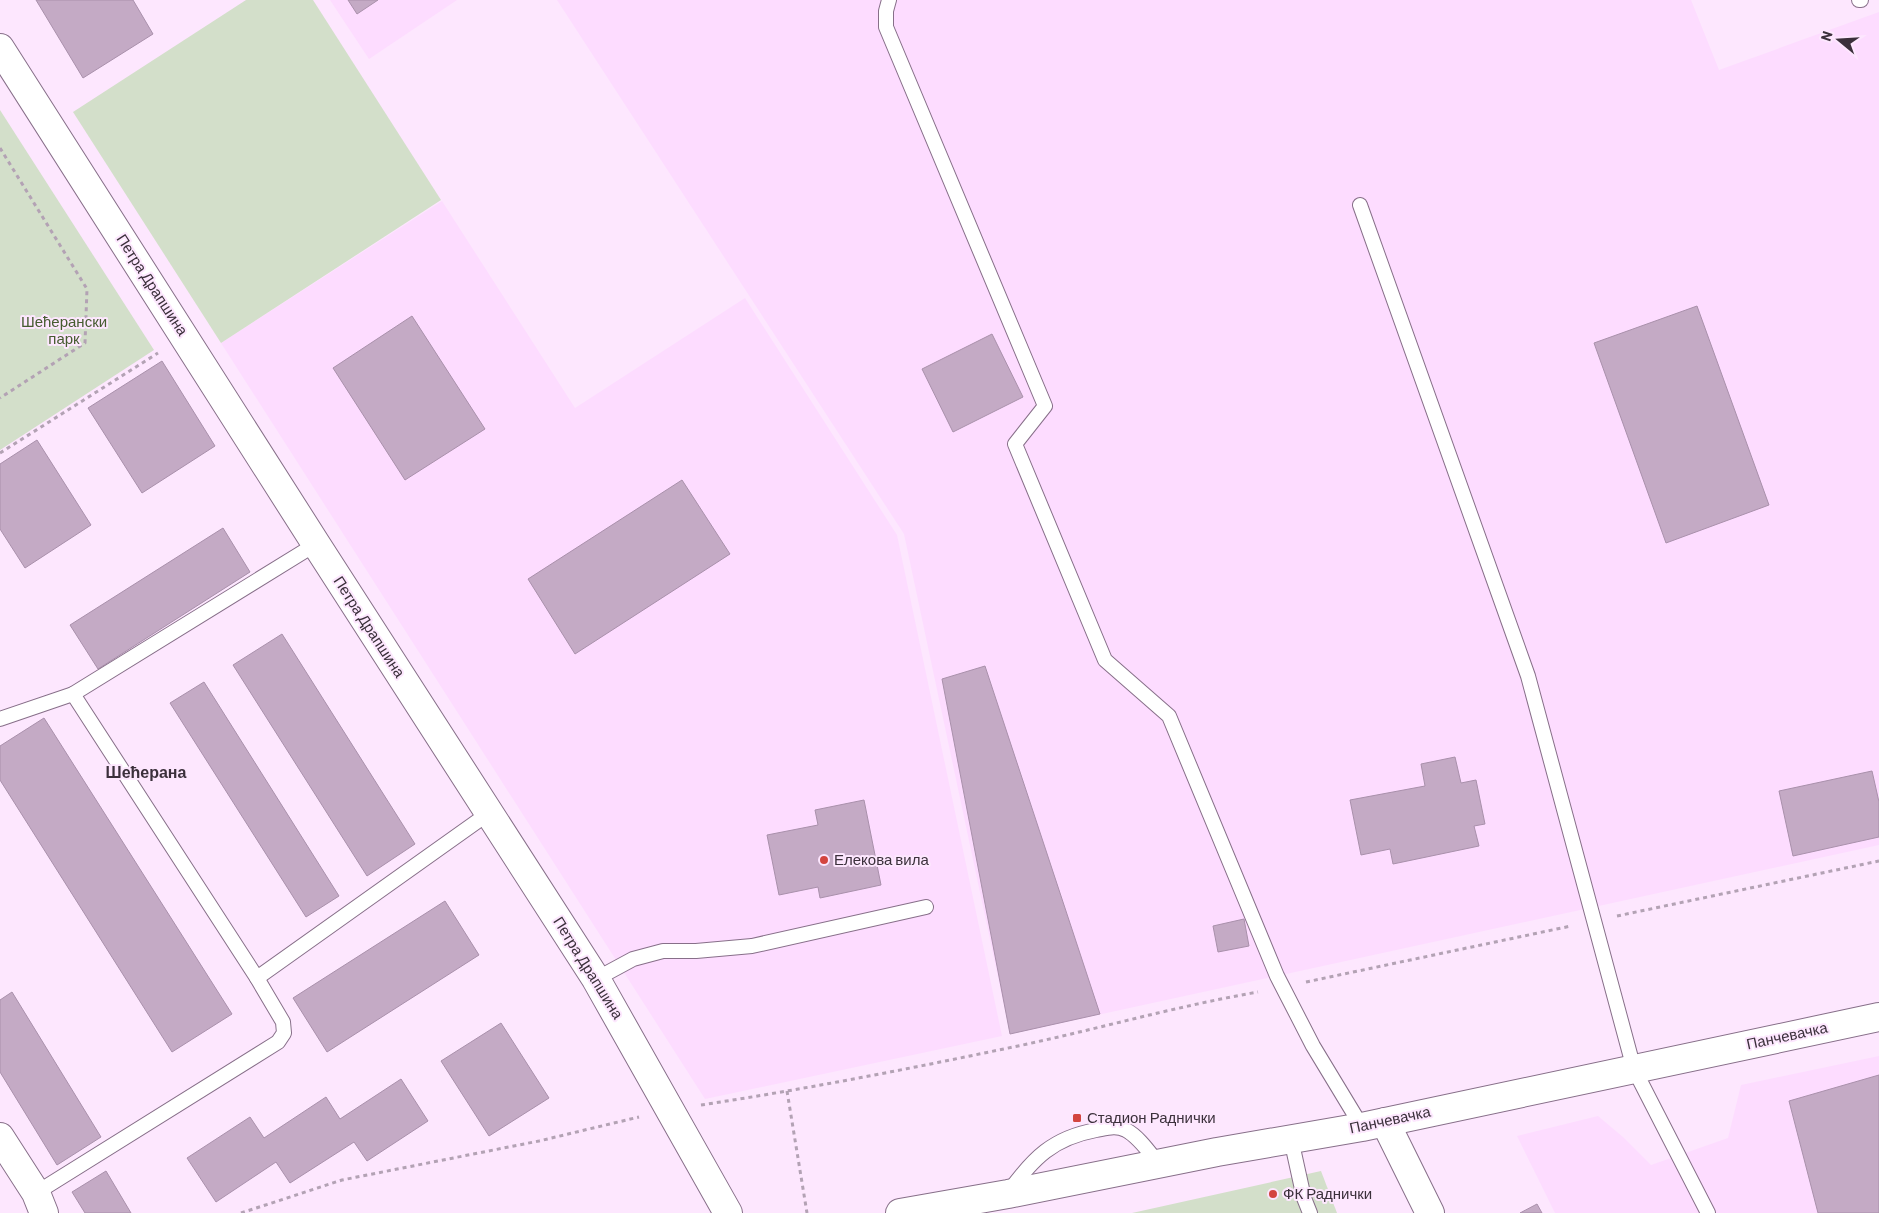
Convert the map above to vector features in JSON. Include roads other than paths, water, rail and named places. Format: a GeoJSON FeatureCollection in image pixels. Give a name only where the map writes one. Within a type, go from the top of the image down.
{"type":"FeatureCollection","features":[{"type":"Feature","properties":{"kind":"street","name":"Петра Драпшина"},"geometry":{"type":"LineString","coordinates":[[0,48],[596,979],[728,1213]]}},
{"type":"Feature","properties":{"kind":"street","name":"Панчевачка"},"geometry":{"type":"LineString","coordinates":[[900,1213],[1373,1124],[1879,1017]]}},
{"type":"Feature","properties":{"kind":"street"},"geometry":{"type":"LineString","coordinates":[[1373,1124],[1430,1213]]}},
{"type":"Feature","properties":{"kind":"street"},"geometry":{"type":"LineString","coordinates":[[0,1137],[40,1203]]}},
{"type":"Feature","properties":{"kind":"lane"},"geometry":{"type":"LineString","coordinates":[[889,0],[886,11],[886,26],[1045,406],[1015,444],[1105,660],[1168,716],[1283,987],[1313,1046],[1373,1124]]}},
{"type":"Feature","properties":{"kind":"lane"},"geometry":{"type":"LineString","coordinates":[[1360,205],[1528,676],[1634,1069],[1708,1213]]}},
{"type":"Feature","properties":{"kind":"lane"},"geometry":{"type":"LineString","coordinates":[[0,719],[73,694],[316,544]]}},
{"type":"Feature","properties":{"kind":"lane"},"geometry":{"type":"LineString","coordinates":[[40,1203],[278,1042],[284,1033],[284,1022],[257,978],[73,694]]}},
{"type":"Feature","properties":{"kind":"lane"},"geometry":{"type":"LineString","coordinates":[[257,978],[489,813]]}},
{"type":"Feature","properties":{"kind":"lane"},"geometry":{"type":"LineString","coordinates":[[596,979],[633,959],[663,951],[696,951],[752,946],[926,907]]}},
{"type":"Feature","properties":{"kind":"lane"},"geometry":{"type":"LineString","coordinates":[[1008,1194],[1024,1170],[1049,1148],[1064,1138],[1112,1126],[1126,1130],[1136,1137],[1158,1164]]}},
{"type":"Feature","properties":{"kind":"lane"},"geometry":{"type":"LineString","coordinates":[[1291,1139],[1304,1198],[1310,1213]]}},
{"type":"Feature","properties":{"kind":"place","name":"Елекова вила"},"geometry":{"type":"Point","coordinates":[824,860]}},
{"type":"Feature","properties":{"kind":"place","name":"Стадион Раднички"},"geometry":{"type":"Point","coordinates":[1077,1118]}},
{"type":"Feature","properties":{"kind":"place","name":"ФК Раднички"},"geometry":{"type":"Point","coordinates":[1273,1194]}},
{"type":"Feature","properties":{"kind":"district","name":"Шећерана"},"geometry":{"type":"Point","coordinates":[146,772]}},
{"type":"Feature","properties":{"kind":"park label","name":"Шећерански парк"},"geometry":{"type":"Point","coordinates":[64,330]}}]}
